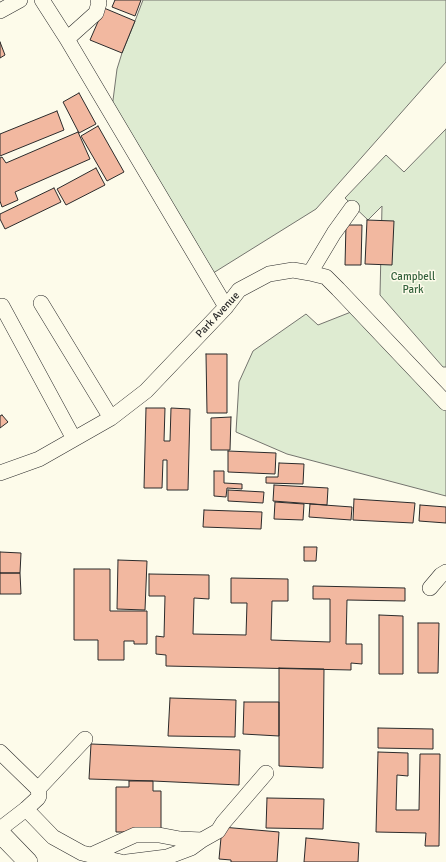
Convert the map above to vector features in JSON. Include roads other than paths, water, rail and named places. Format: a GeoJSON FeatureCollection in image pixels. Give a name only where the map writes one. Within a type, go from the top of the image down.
{"type":"FeatureCollection","features":[{"type":"Feature","properties":{"kind":"main road"},"geometry":{"type":"LineString","coordinates":[[0,833],[28,862]]}},
{"type":"Feature","properties":{"kind":"street"},"geometry":{"type":"LineString","coordinates":[[0,11],[20,0]]}},
{"type":"Feature","properties":{"kind":"street"},"geometry":{"type":"LineString","coordinates":[[42,0],[67,38],[226,307]]}},
{"type":"Feature","properties":{"kind":"street"},"geometry":{"type":"LineString","coordinates":[[67,38],[96,13],[99,3],[98,0]]}},
{"type":"Feature","properties":{"kind":"street"},"geometry":{"type":"LineString","coordinates":[[310,273],[334,233],[352,208]]}},
{"type":"Feature","properties":{"kind":"street","name":"Park Avenue"},"geometry":{"type":"LineString","coordinates":[[0,473],[40,459],[110,418],[146,391],[226,307],[239,290],[269,274],[293,270],[326,278],[446,403]]}},
{"type":"Feature","properties":{"kind":"street"},"geometry":{"type":"LineString","coordinates":[[41,303],[110,418]]}},
{"type":"Feature","properties":{"kind":"street"},"geometry":{"type":"LineString","coordinates":[[2,306],[74,439]]}},
{"type":"Feature","properties":{"kind":"street"},"geometry":{"type":"LineString","coordinates":[[430,588],[446,572]]}},
{"type":"Feature","properties":{"kind":"street"},"geometry":{"type":"LineString","coordinates":[[38,789],[85,738]]}},
{"type":"Feature","properties":{"kind":"street"},"geometry":{"type":"LineString","coordinates":[[0,752],[38,789],[39,796],[26,809],[0,829]]}},
{"type":"Feature","properties":{"kind":"street"},"geometry":{"type":"LineString","coordinates":[[127,862],[167,858],[191,848],[218,831],[223,823],[266,773]]}},
{"type":"Feature","properties":{"kind":"street"},"geometry":{"type":"LineString","coordinates":[[26,809],[53,837],[82,853],[122,862]]}},
{"type":"Feature","properties":{"kind":"street"},"geometry":{"type":"LineString","coordinates":[[92,855],[135,835],[202,840]]}},
{"type":"Feature","properties":{"kind":"park label","name":"Campbell Park"},"geometry":{"type":"Point","coordinates":[413,283]}}]}
